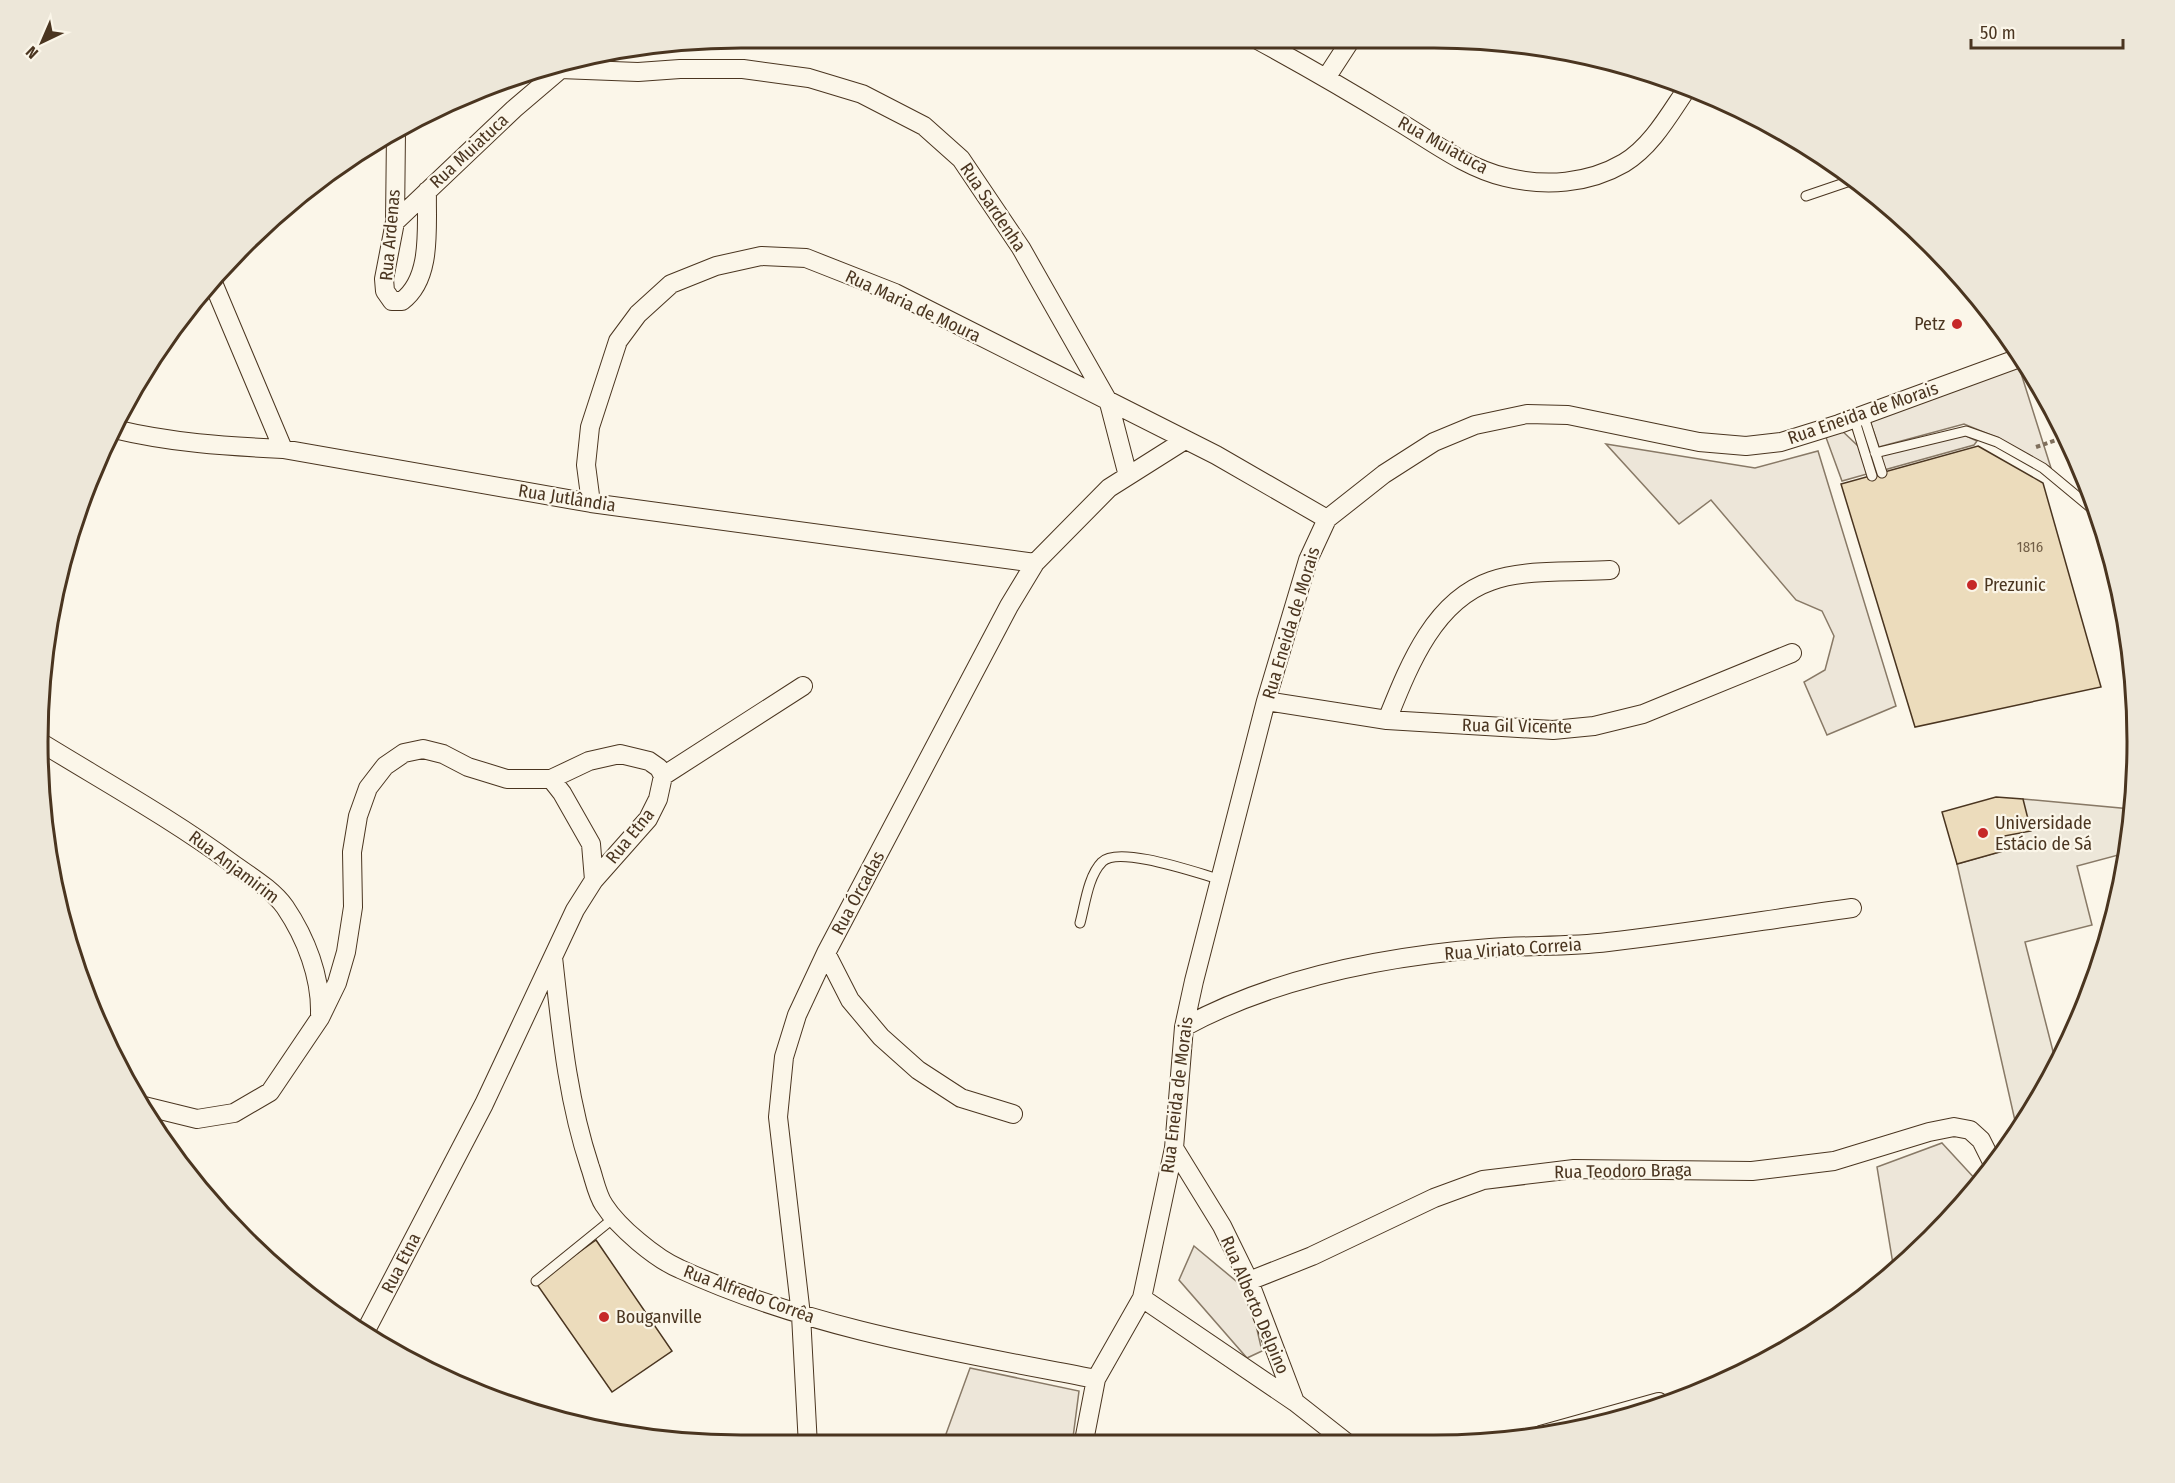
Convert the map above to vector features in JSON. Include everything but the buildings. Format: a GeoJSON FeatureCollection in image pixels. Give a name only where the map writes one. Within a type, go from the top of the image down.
{"type":"FeatureCollection","features":[{"type":"Feature","properties":{"kind":"street","name":"Rua Muiatuca"},"geometry":{"type":"LineString","coordinates":[[1272,48],[1456,156],[1503,177],[1550,184],[1591,177],[1625,162],[1655,134],[1683,95]]}},
{"type":"Feature","properties":{"kind":"street"},"geometry":{"type":"LineString","coordinates":[[1326,78],[1346,48]]}},
{"type":"Feature","properties":{"kind":"street","name":"Rua Sardenha"},"geometry":{"type":"LineString","coordinates":[[586,66],[638,72],[743,69],[809,78],[862,94],[924,126],[961,159],[1021,248],[1109,403],[1128,476]]}},
{"type":"Feature","properties":{"kind":"street","name":"Rua Muiatuca"},"geometry":{"type":"LineString","coordinates":[[395,222],[556,74]]}},
{"type":"Feature","properties":{"kind":"street","name":"Rua Ardenas"},"geometry":{"type":"LineString","coordinates":[[396,141],[395,222],[384,279],[385,291],[392,301],[402,301],[417,284],[426,253],[427,191]]}},
{"type":"Feature","properties":{"kind":"street","name":"Rua Maria de Moura"},"geometry":{"type":"LineString","coordinates":[[591,503],[586,465],[590,427],[618,342],[638,314],[670,284],[716,266],[761,256],[806,258],[895,293],[1185,440],[1327,519]]}},
{"type":"Feature","properties":{"kind":"street"},"geometry":{"type":"LineString","coordinates":[[216,289],[283,449]]}},
{"type":"Feature","properties":{"kind":"street","name":"Rua Eneida de Morais"},"geometry":{"type":"LineString","coordinates":[[1085,1435],[1096,1379],[1142,1298],[1174,1148],[1184,1027],[1219,879],[1266,701],[1308,560],[1327,519],[1384,474],[1434,442],[1474,425],[1527,414],[1568,415],[1699,442],[1746,446],[1781,442],[2013,360]]}},
{"type":"Feature","properties":{"kind":"street","name":"Rua Jutlândia"},"geometry":{"type":"LineString","coordinates":[[122,431],[158,440],[198,445],[283,449],[591,503],[1035,562]]}},
{"type":"Feature","properties":{"kind":"street","name":"Rua Órcadas"},"geometry":{"type":"LineString","coordinates":[[807,1435],[801,1315],[778,1116],[784,1057],[797,1015],[826,953],[1009,606],[1035,562],[1109,488],[1185,440]]}},
{"type":"Feature","properties":{"kind":"street"},"geometry":{"type":"LineString","coordinates":[[1387,720],[1404,678],[1422,644],[1446,611],[1470,590],[1493,580],[1520,576],[1610,570]]}},
{"type":"Feature","properties":{"kind":"street","name":"Rua Gil Vicente"},"geometry":{"type":"LineString","coordinates":[[1266,701],[1387,720],[1553,730],[1594,726],[1643,714],[1791,653]]}},
{"type":"Feature","properties":{"kind":"street"},"geometry":{"type":"LineString","coordinates":[[154,1108],[197,1119],[234,1113],[270,1092],[320,1018],[338,983],[346,952],[353,907],[352,852],[358,816],[368,788],[386,766],[404,753],[423,748],[443,754],[468,767],[507,779],[550,779],[590,760],[620,754],[649,761],[659,768],[663,776],[803,686]]}},
{"type":"Feature","properties":{"kind":"street","name":"Rua Anjamirim"},"geometry":{"type":"LineString","coordinates":[[48,747],[195,836],[267,888],[285,907],[303,939],[320,988],[320,1018]]}},
{"type":"Feature","properties":{"kind":"street","name":"Rua Etna"},"geometry":{"type":"LineString","coordinates":[[368,1326],[484,1104],[559,938],[594,880],[648,819],[661,793],[663,776]]}},
{"type":"Feature","properties":{"kind":"street"},"geometry":{"type":"LineString","coordinates":[[550,779],[562,793],[591,844],[594,880]]}},
{"type":"Feature","properties":{"kind":"street","name":"Rua Viriato Correia"},"geometry":{"type":"LineString","coordinates":[[1184,1027],[1219,1009],[1305,979],[1398,960],[1489,948],[1607,942],[1852,908]]}},
{"type":"Feature","properties":{"kind":"street"},"geometry":{"type":"LineString","coordinates":[[826,953],[850,1000],[881,1038],[918,1070],[961,1098],[1013,1114]]}},
{"type":"Feature","properties":{"kind":"street","name":"Rua Alfredo Corrêa"},"geometry":{"type":"LineString","coordinates":[[553,955],[564,1061],[577,1126],[603,1204],[638,1240],[678,1269],[801,1315],[987,1358],[1096,1379]]}},
{"type":"Feature","properties":{"kind":"street","name":"Rua Teodoro Braga"},"geometry":{"type":"LineString","coordinates":[[1249,1281],[1312,1256],[1434,1198],[1483,1180],[1574,1169],[1752,1171],[1834,1161],[1929,1132],[1954,1127],[1970,1130],[1981,1140],[1989,1157]]}},
{"type":"Feature","properties":{"kind":"street","name":"Rua Alberto Delpino"},"geometry":{"type":"LineString","coordinates":[[1174,1148],[1222,1226],[1249,1281],[1295,1402]]}},
{"type":"Feature","properties":{"kind":"street","name":"Rua Alberto Delpino"},"geometry":{"type":"LineString","coordinates":[[1142,1298],[1295,1402],[1337,1435]]}},
{"type":"Feature","properties":{"kind":"lane"},"geometry":{"type":"LineString","coordinates":[[1806,196],[1844,183]]}},
{"type":"Feature","properties":{"kind":"lane"},"geometry":{"type":"LineString","coordinates":[[1859,416],[1882,473]]}},
{"type":"Feature","properties":{"kind":"lane"},"geometry":{"type":"LineString","coordinates":[[1859,416],[1872,476]]}},
{"type":"Feature","properties":{"kind":"lane"},"geometry":{"type":"LineString","coordinates":[[1875,453],[1965,431],[1997,442],[2043,468],[2084,502]]}},
{"type":"Feature","properties":{"kind":"lane"},"geometry":{"type":"LineString","coordinates":[[1080,923],[1093,877],[1102,861],[1112,856],[1139,858],[1219,879]]}},
{"type":"Feature","properties":{"kind":"lane"},"geometry":{"type":"LineString","coordinates":[[536,1281],[615,1217]]}},
{"type":"Feature","properties":{"kind":"shaded area"},"geometry":{"type":"Polygon","coordinates":[[[2017,368],[2021,374],[2051,468],[1998,438],[1964,424],[1879,447],[1869,418],[2017,368]]]}},
{"type":"Feature","properties":{"kind":"shaded area"},"geometry":{"type":"Polygon","coordinates":[[[1837,426],[1859,447],[1867,474],[1842,481],[1824,432],[1837,426]]]}},
{"type":"Feature","properties":{"kind":"shaded area"},"geometry":{"type":"Polygon","coordinates":[[[1962,434],[1977,441],[1974,445],[1884,470],[1879,455],[1962,434]]]}},
{"type":"Feature","properties":{"kind":"shaded area"},"geometry":{"type":"Polygon","coordinates":[[[1606,444],[1755,468],[1818,451],[1896,706],[1827,735],[1804,682],[1825,670],[1834,636],[1822,611],[1796,600],[1711,500],[1679,524],[1606,444]]]}},
{"type":"Feature","properties":{"kind":"shaded area","name":"Universidade Estácio de Sá"},"geometry":{"type":"Polygon","coordinates":[[[2023,799],[2124,808],[2117,855],[2077,866],[2092,925],[2025,942],[2053,1052],[2015,1119],[1957,864],[2006,850],[2004,836],[2023,799]]]}},
{"type":"Feature","properties":{"kind":"shaded area"},"geometry":{"type":"Polygon","coordinates":[[[1942,1143],[1973,1177],[1924,1232],[1893,1261],[1877,1167],[1942,1143]]]}},
{"type":"Feature","properties":{"kind":"shaded area"},"geometry":{"type":"Polygon","coordinates":[[[1194,1246],[1248,1291],[1262,1351],[1247,1358],[1179,1280],[1194,1246]]]}},
{"type":"Feature","properties":{"kind":"shaded area"},"geometry":{"type":"Polygon","coordinates":[[[970,1368],[1079,1391],[1073,1435],[946,1435],[970,1368]]]}},
{"type":"Feature","properties":{"kind":"place","name":"Petz"},"geometry":{"type":"Point","coordinates":[1957,324]}},
{"type":"Feature","properties":{"kind":"place","name":"Prezunic"},"geometry":{"type":"Point","coordinates":[1972,585]}},
{"type":"Feature","properties":{"kind":"place","name":"Universidade Estácio de Sá"},"geometry":{"type":"Point","coordinates":[1983,833]}},
{"type":"Feature","properties":{"kind":"place","name":"Bouganville"},"geometry":{"type":"Point","coordinates":[604,1317]}}]}
